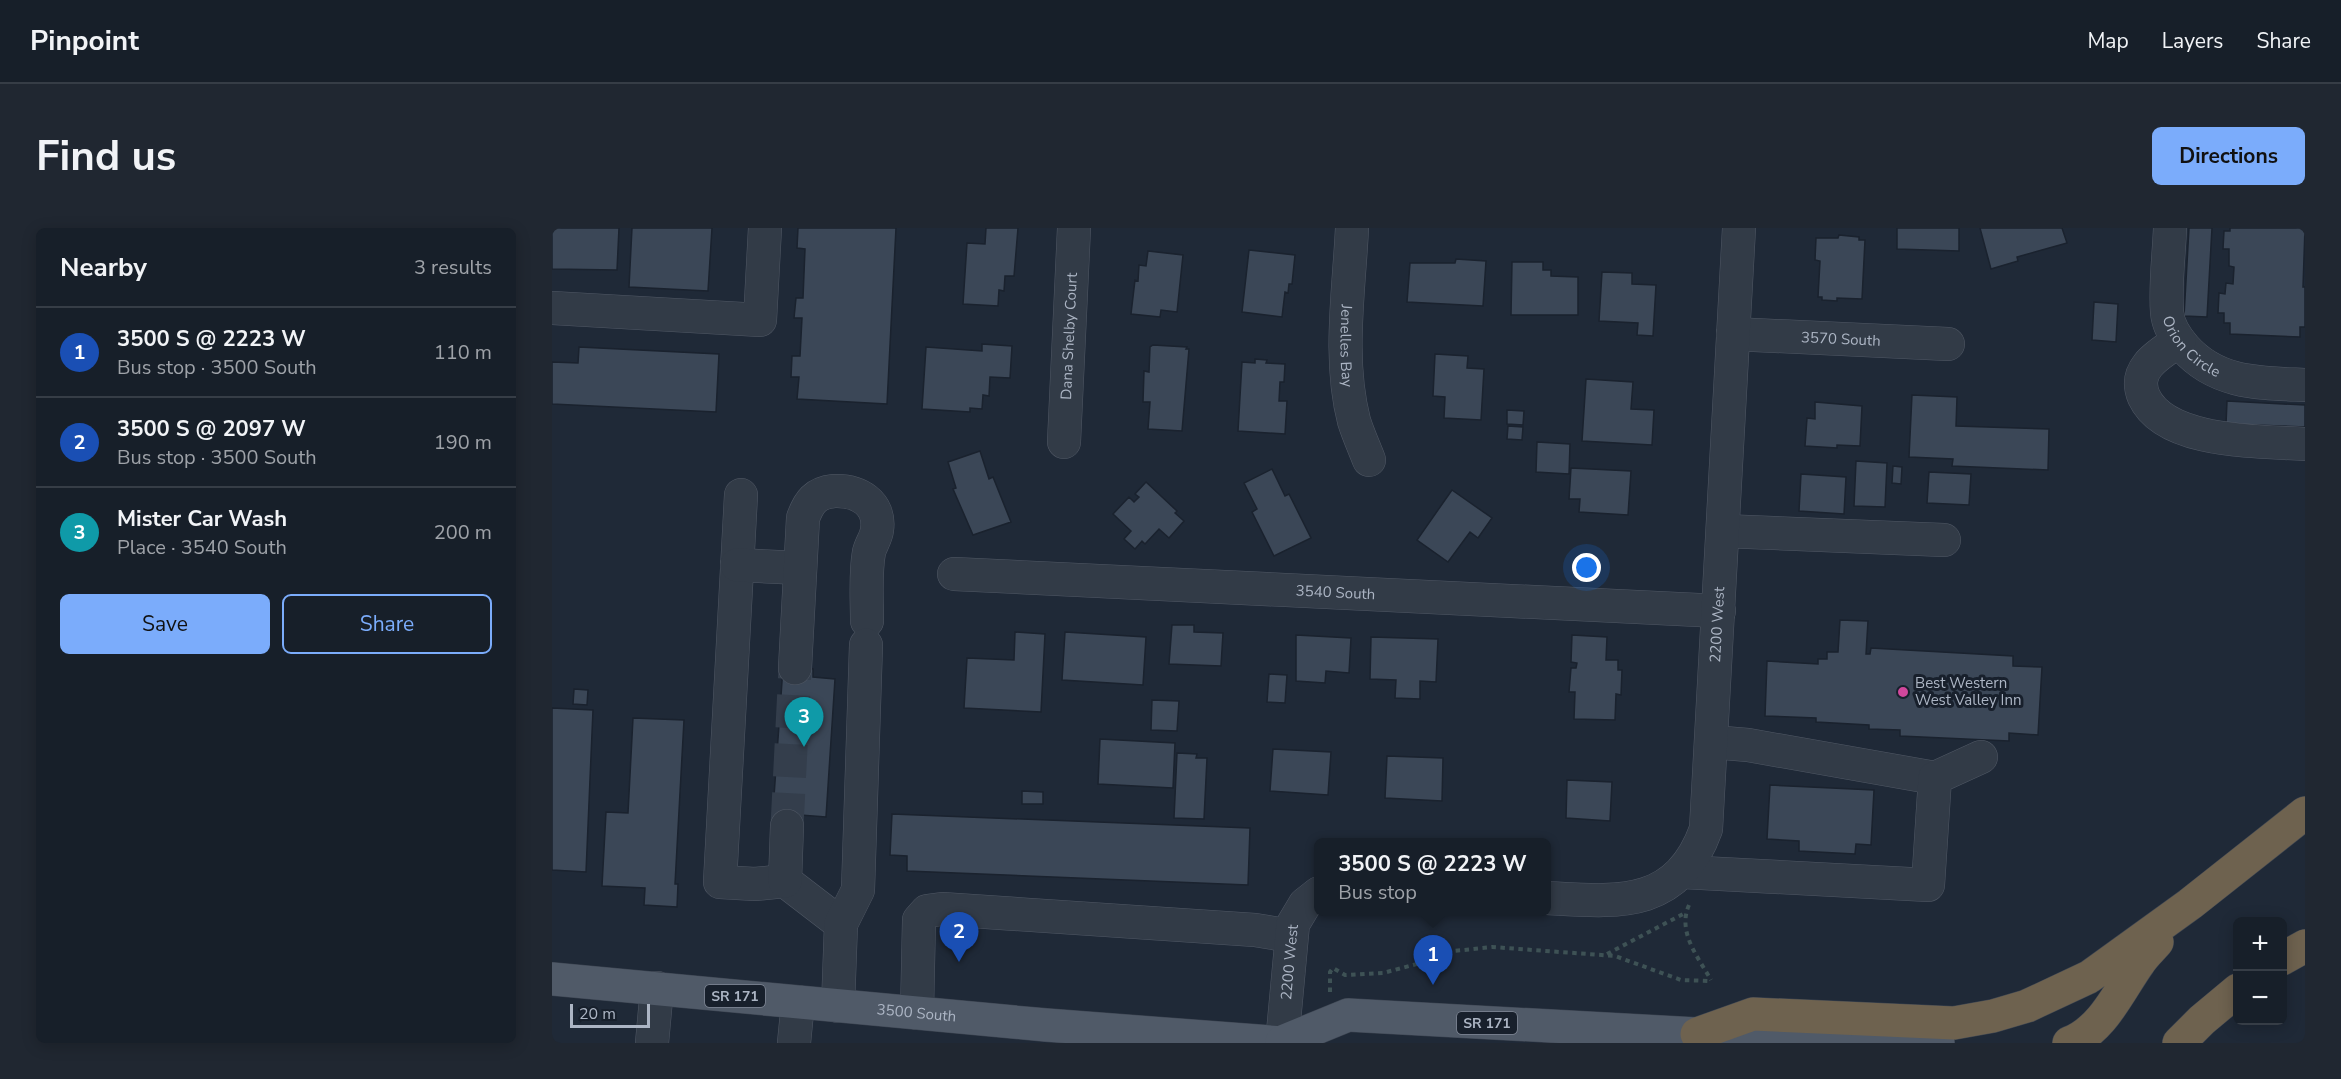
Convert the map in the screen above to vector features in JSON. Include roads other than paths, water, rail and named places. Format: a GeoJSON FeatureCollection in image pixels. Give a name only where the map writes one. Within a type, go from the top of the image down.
{"type":"FeatureCollection","features":[{"type":"Feature","properties":{"kind":"highway"},"geometry":{"type":"LineString","coordinates":[[1697,1034],[1753,1014],[1953,1023],[1993,1017],[2027,1006],[2089,977],[2190,904],[2305,813]]}},
{"type":"Feature","properties":{"kind":"highway"},"geometry":{"type":"LineString","coordinates":[[2069,1043],[2081,1038],[2103,1017],[2140,961],[2190,904]]}},
{"type":"Feature","properties":{"kind":"highway"},"geometry":{"type":"LineString","coordinates":[[2180,1043],[2202,1020],[2233,994]]}},
{"type":"Feature","properties":{"kind":"main road","name":"3500 South"},"geometry":{"type":"LineString","coordinates":[[552,979],[917,1013],[1046,1034],[1282,1043],[1347,1015],[1697,1034],[1938,1043]]}},
{"type":"Feature","properties":{"kind":"street"},"geometry":{"type":"LineString","coordinates":[[552,308],[760,320],[765,228]]}},
{"type":"Feature","properties":{"kind":"street","name":"Dana Shelby Court"},"geometry":{"type":"LineString","coordinates":[[1064,442],[1074,228]]}},
{"type":"Feature","properties":{"kind":"street","name":"Jenelles Bay"},"geometry":{"type":"LineString","coordinates":[[1352,228],[1346,344],[1347,380],[1354,422],[1369,460]]}},
{"type":"Feature","properties":{"kind":"street","name":"2200 West"},"geometry":{"type":"LineString","coordinates":[[1551,898],[1617,901],[1659,888],[1687,886],[1706,830],[1739,228]]}},
{"type":"Feature","properties":{"kind":"street","name":"Orion Circle"},"geometry":{"type":"LineString","coordinates":[[2170,228],[2167,313],[2171,328],[2179,341],[2195,359],[2222,375],[2253,382],[2305,385]]}},
{"type":"Feature","properties":{"kind":"street","name":"3570 South"},"geometry":{"type":"LineString","coordinates":[[1733,334],[1948,344]]}},
{"type":"Feature","properties":{"kind":"street"},"geometry":{"type":"LineString","coordinates":[[2179,341],[2154,358],[2141,376],[2141,390],[2148,405],[2159,416],[2189,430],[2226,438],[2305,444]]}},
{"type":"Feature","properties":{"kind":"street"},"geometry":{"type":"LineString","coordinates":[[795,668],[802,518],[808,502],[822,492],[846,490],[867,498],[877,514],[877,531],[869,552],[858,890],[841,924],[838,1006]]}},
{"type":"Feature","properties":{"kind":"street"},"geometry":{"type":"LineString","coordinates":[[741,495],[720,882],[755,885],[785,881],[841,924]]}},
{"type":"Feature","properties":{"kind":"street"},"geometry":{"type":"LineString","coordinates":[[1723,531],[1944,540]]}},
{"type":"Feature","properties":{"kind":"street"},"geometry":{"type":"LineString","coordinates":[[737,565],[800,568]]}},
{"type":"Feature","properties":{"kind":"street","name":"3540 South"},"geometry":{"type":"LineString","coordinates":[[954,574],[1719,611]]}},
{"type":"Feature","properties":{"kind":"street"},"geometry":{"type":"LineString","coordinates":[[1712,742],[1748,745],[1935,778],[1981,757]]}},
{"type":"Feature","properties":{"kind":"street"},"geometry":{"type":"LineString","coordinates":[[1687,886],[1928,885],[1935,778]]}},
{"type":"Feature","properties":{"kind":"street"},"geometry":{"type":"LineString","coordinates":[[785,881],[788,826]]}},
{"type":"Feature","properties":{"kind":"street","name":"2200 West"},"geometry":{"type":"LineString","coordinates":[[1282,1043],[1291,936],[1298,914],[1314,897]]}},
{"type":"Feature","properties":{"kind":"street"},"geometry":{"type":"LineString","coordinates":[[917,1013],[919,920],[927,911],[942,909],[1256,930],[1291,936]]}},
{"type":"Feature","properties":{"kind":"street"},"geometry":{"type":"LineString","coordinates":[[652,1043],[657,988]]}},
{"type":"Feature","properties":{"kind":"street"},"geometry":{"type":"LineString","coordinates":[[794,1043],[798,1002]]}},
{"type":"Feature","properties":{"kind":"tunnel"},"geometry":{"type":"LineString","coordinates":[[787,826],[795,668]]}},
{"type":"Feature","properties":{"kind":"place","name":"Best Western West Valley Inn"},"geometry":{"type":"Point","coordinates":[1903,692]}},
{"type":"Feature","properties":{"kind":"place","name":"Mister Car Wash"},"geometry":{"type":"Point","coordinates":[804,747]}},
{"type":"Feature","properties":{"kind":"place","name":"3500 S @ 2097 W"},"geometry":{"type":"Point","coordinates":[959,962]}},
{"type":"Feature","properties":{"kind":"place","name":"3500 S @ 2223 W"},"geometry":{"type":"Point","coordinates":[1433,985]}}]}
